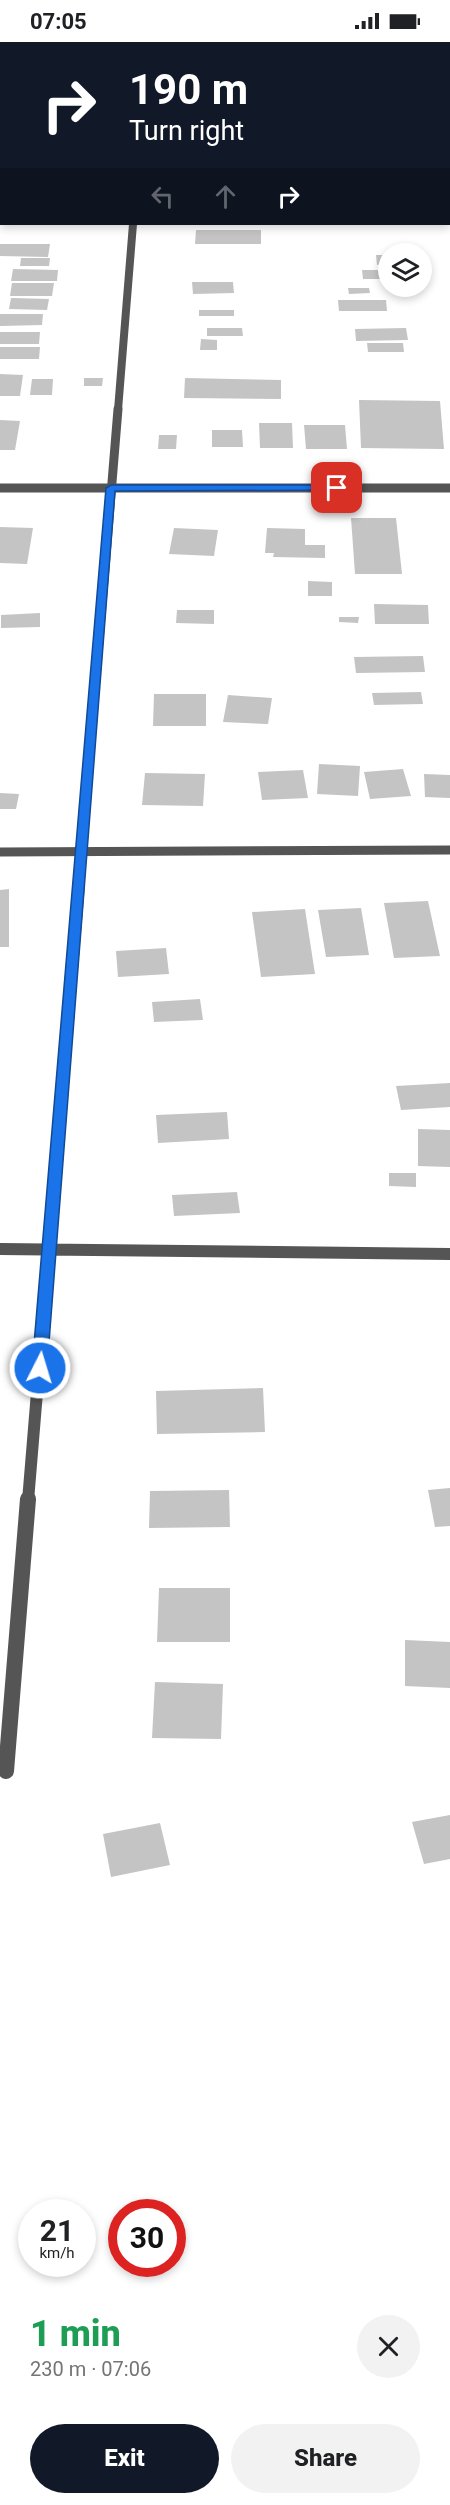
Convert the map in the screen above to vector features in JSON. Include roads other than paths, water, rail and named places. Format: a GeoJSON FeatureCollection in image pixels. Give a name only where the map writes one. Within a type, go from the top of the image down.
{"type":"FeatureCollection","features":[{"type":"Feature","properties":{"kind":"street"},"geometry":{"type":"LineString","coordinates":[[6,1771],[133,225]]}},
{"type":"Feature","properties":{"kind":"street"},"geometry":{"type":"LineString","coordinates":[[0,488],[450,488]]}},
{"type":"Feature","properties":{"kind":"street"},"geometry":{"type":"LineString","coordinates":[[0,852],[450,850]]}},
{"type":"Feature","properties":{"kind":"street"},"geometry":{"type":"LineString","coordinates":[[0,1249],[450,1254]]}}]}
